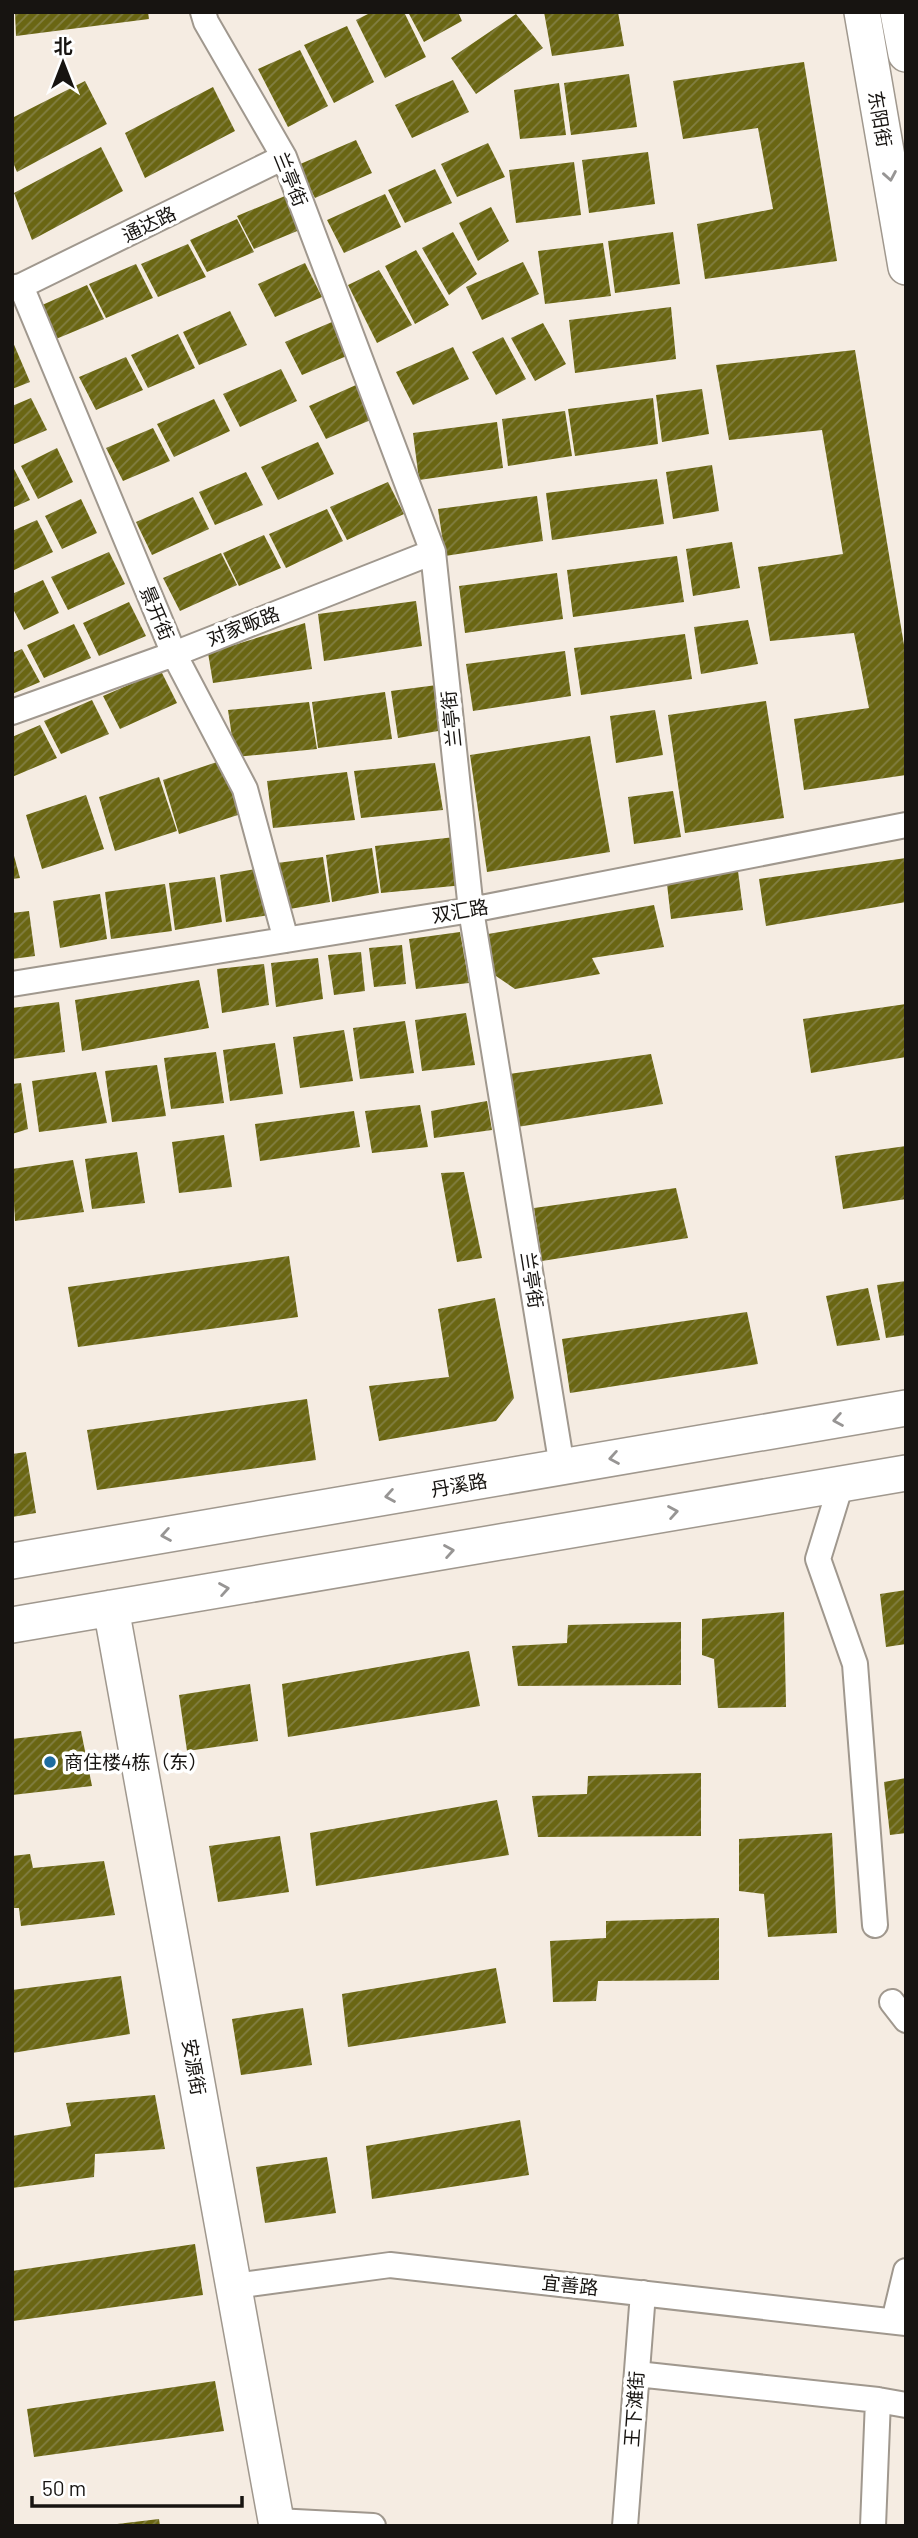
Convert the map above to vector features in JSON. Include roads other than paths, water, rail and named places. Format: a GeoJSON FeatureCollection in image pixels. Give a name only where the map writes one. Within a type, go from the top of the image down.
{"type":"FeatureCollection","features":[{"type":"Feature","properties":{"kind":"main road","name":"东阳街"},"geometry":{"type":"LineString","coordinates":[[862,12],[906,267]]}},
{"type":"Feature","properties":{"kind":"main road"},"geometry":{"type":"LineString","coordinates":[[898,12],[906,54]]}},
{"type":"Feature","properties":{"kind":"main road","name":"丹溪路"},"geometry":{"type":"LineString","coordinates":[[12,1561],[906,1408]]}},
{"type":"Feature","properties":{"kind":"main road"},"geometry":{"type":"LineString","coordinates":[[12,1625],[906,1473]]}},
{"type":"Feature","properties":{"kind":"main road","name":"安源街"},"geometry":{"type":"LineString","coordinates":[[111,1608],[277,2524]]}},
{"type":"Feature","properties":{"kind":"street","name":"兰亭街"},"geometry":{"type":"LineString","coordinates":[[203,12],[206,22],[284,157],[433,552],[471,910],[562,1467]]}},
{"type":"Feature","properties":{"kind":"street","name":"通达路"},"geometry":{"type":"LineString","coordinates":[[17,287],[284,157]]}},
{"type":"Feature","properties":{"kind":"street","name":"景开街"},"geometry":{"type":"LineString","coordinates":[[17,287],[174,654],[245,789],[286,940]]}},
{"type":"Feature","properties":{"kind":"street","name":"对家畈路"},"geometry":{"type":"LineString","coordinates":[[12,712],[174,654],[433,552]]}},
{"type":"Feature","properties":{"kind":"street","name":"双汇路"},"geometry":{"type":"LineString","coordinates":[[12,984],[471,910],[906,825]]}},
{"type":"Feature","properties":{"kind":"street"},"geometry":{"type":"LineString","coordinates":[[841,1484],[818,1559],[855,1664],[875,1926]]}},
{"type":"Feature","properties":{"kind":"street","name":"宜善路"},"geometry":{"type":"LineString","coordinates":[[234,2286],[390,2265],[900,2322]]}},
{"type":"Feature","properties":{"kind":"street"},"geometry":{"type":"LineString","coordinates":[[900,2322],[906,2271]]}},
{"type":"Feature","properties":{"kind":"street","name":"王下滩街"},"geometry":{"type":"LineString","coordinates":[[625,2526],[643,2293]]}},
{"type":"Feature","properties":{"kind":"street"},"geometry":{"type":"LineString","coordinates":[[637,2374],[906,2405]]}},
{"type":"Feature","properties":{"kind":"street"},"geometry":{"type":"LineString","coordinates":[[873,2526],[878,2400]]}},
{"type":"Feature","properties":{"kind":"street"},"geometry":{"type":"LineString","coordinates":[[277,2524],[373,2526]]}},
{"type":"Feature","properties":{"kind":"place","name":"商住楼4栋（东）"},"geometry":{"type":"Point","coordinates":[50,1762]}}]}
